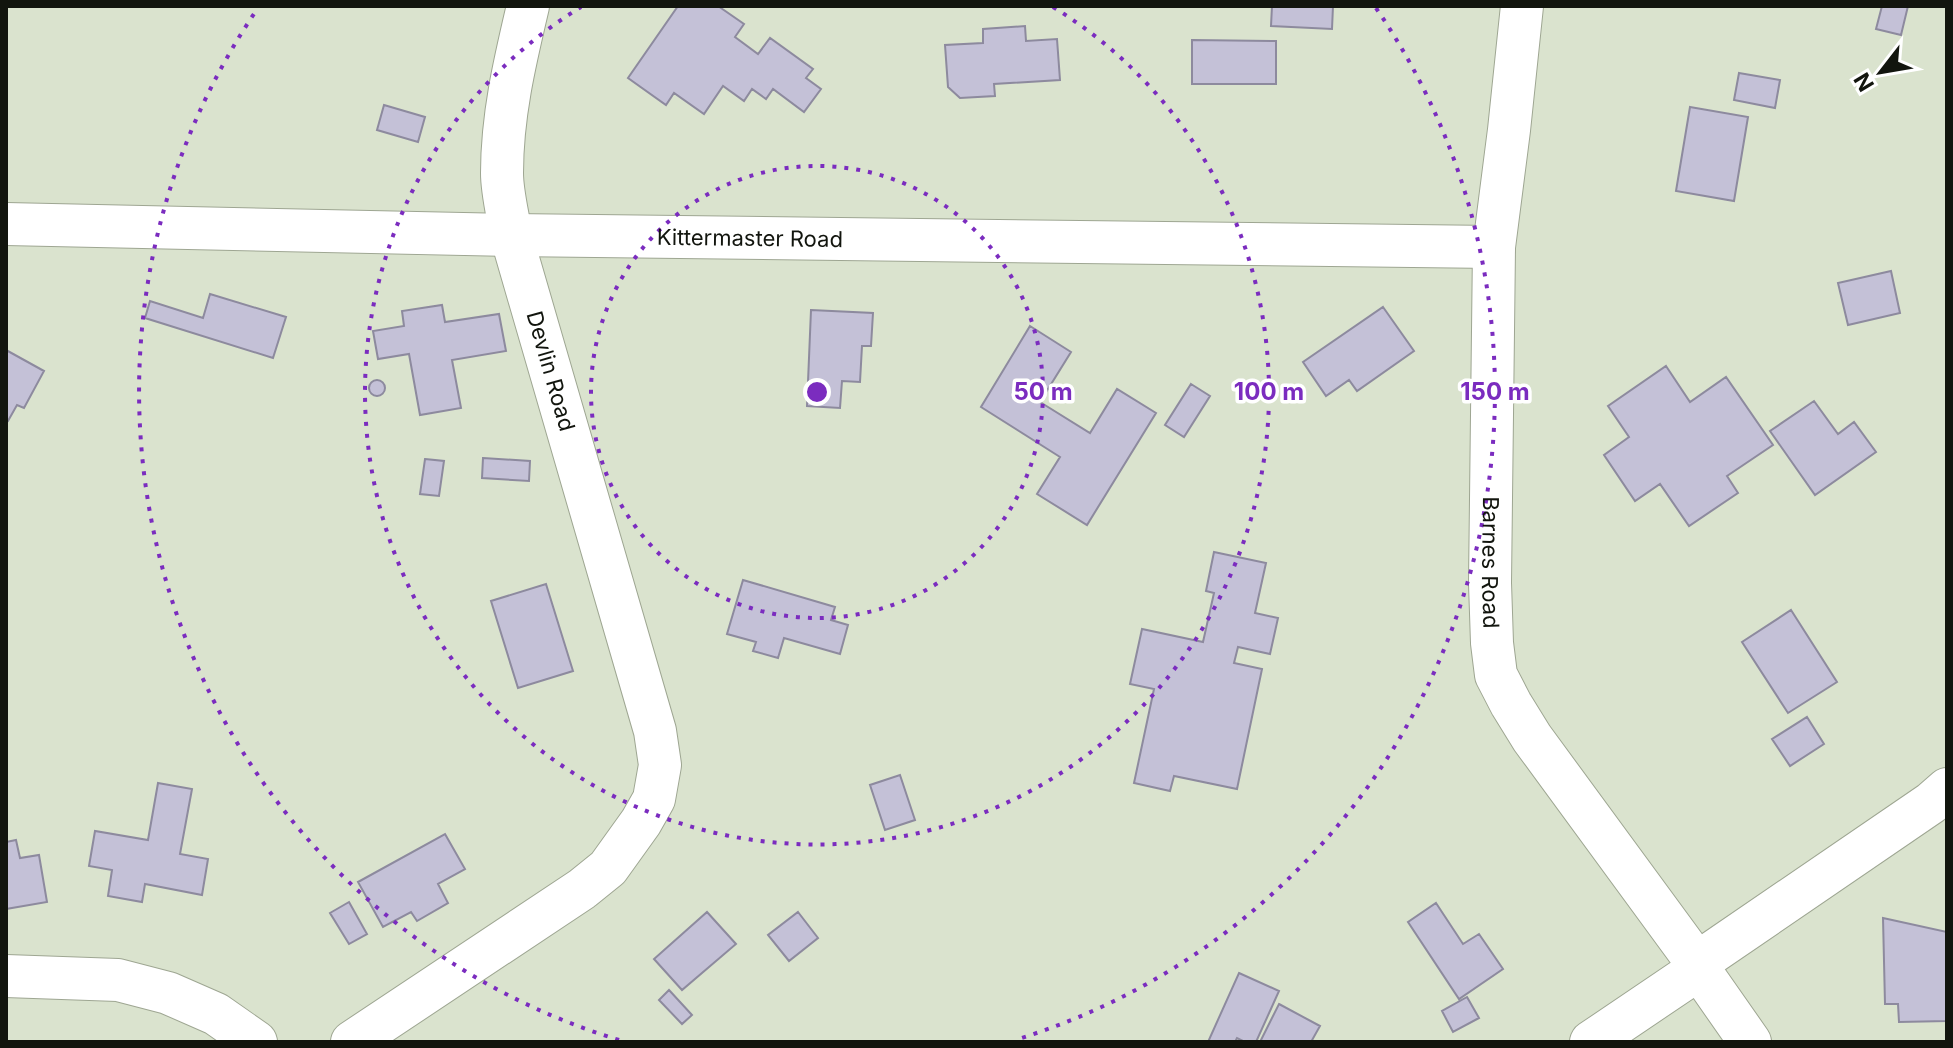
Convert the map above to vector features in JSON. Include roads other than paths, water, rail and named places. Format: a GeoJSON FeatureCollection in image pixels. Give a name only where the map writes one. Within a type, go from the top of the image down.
{"type":"FeatureCollection","features":[{"type":"Feature","properties":{"kind":"street","name":"Devlin Road"},"geometry":{"type":"LineString","coordinates":[[352,1042],[582,889],[608,868],[654,799],[660,765],[655,731],[511,235],[502,175],[510,80],[528,6]]}},
{"type":"Feature","properties":{"kind":"street","name":"Barnes Road"},"geometry":{"type":"LineString","coordinates":[[1522,6],[1494,247],[1490,583],[1496,675],[1532,738],[1750,1042]]}},
{"type":"Feature","properties":{"kind":"street","name":"Kittermaster Road"},"geometry":{"type":"LineString","coordinates":[[6,224],[511,235],[1494,247]]}},
{"type":"Feature","properties":{"kind":"street"},"geometry":{"type":"LineString","coordinates":[[1591,1042],[1698,966],[1942,810]]}},
{"type":"Feature","properties":{"kind":"street"},"geometry":{"type":"LineString","coordinates":[[6,976],[118,980],[168,993],[216,1014],[256,1042]]}}]}
